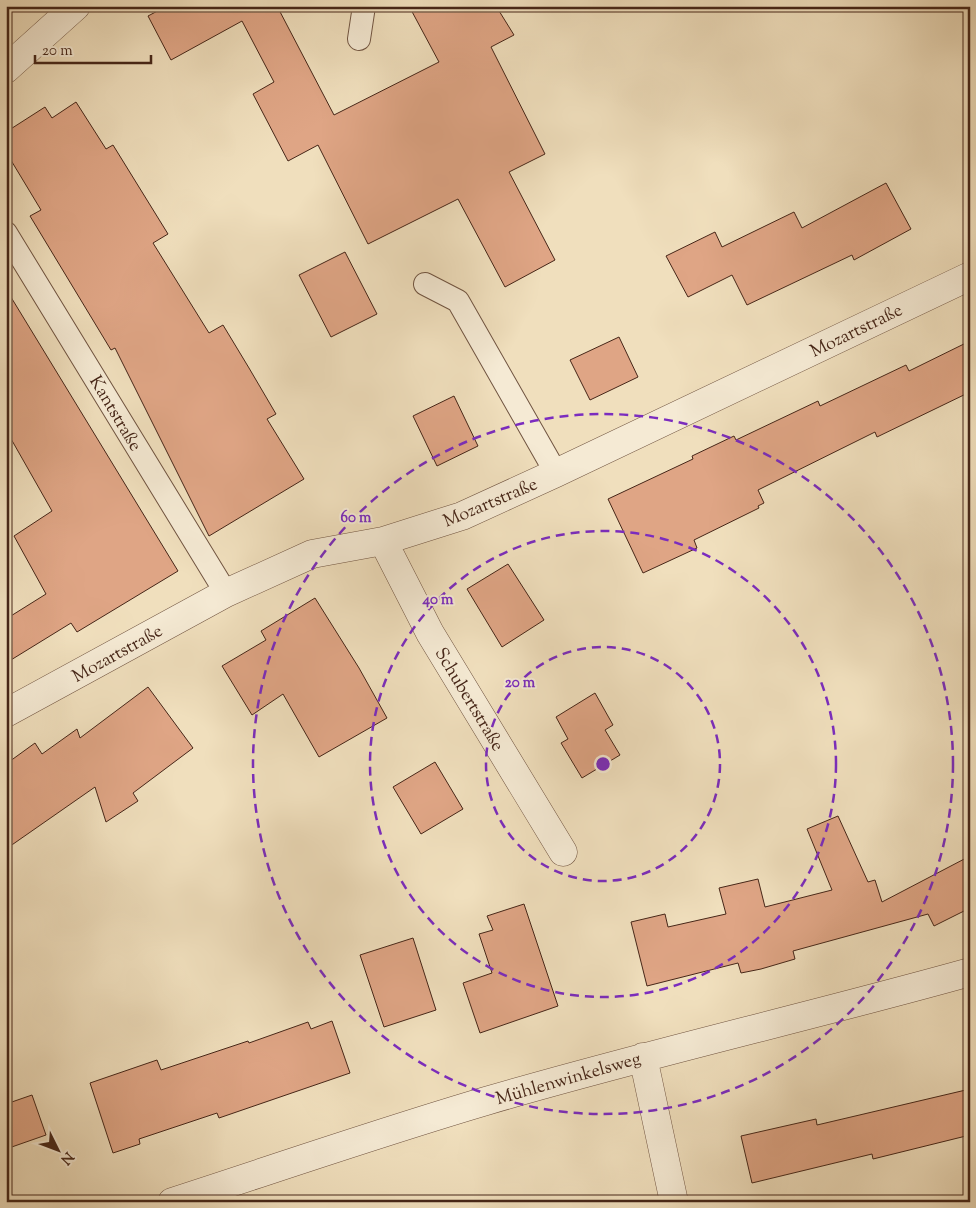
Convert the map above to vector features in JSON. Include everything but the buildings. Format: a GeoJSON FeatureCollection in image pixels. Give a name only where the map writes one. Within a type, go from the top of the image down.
{"type":"FeatureCollection","features":[{"type":"Feature","properties":{"kind":"street"},"geometry":{"type":"LineString","coordinates":[[6,69],[70,8]]}},
{"type":"Feature","properties":{"kind":"street","name":"Mozartstraße"},"geometry":{"type":"LineString","coordinates":[[6,713],[226,593],[312,554],[383,541],[462,516],[970,276]]}},
{"type":"Feature","properties":{"kind":"street","name":"Schubertstraße"},"geometry":{"type":"LineString","coordinates":[[383,541],[430,633],[563,852]]}},
{"type":"Feature","properties":{"kind":"street","name":"Mühlenwinkelsweg"},"geometry":{"type":"LineString","coordinates":[[172,1202],[484,1102],[643,1057],[970,972]]}},
{"type":"Feature","properties":{"kind":"street"},"geometry":{"type":"LineString","coordinates":[[643,1057],[674,1202]]}},
{"type":"Feature","properties":{"kind":"lane"},"geometry":{"type":"LineString","coordinates":[[360,39],[364,6]]}},
{"type":"Feature","properties":{"kind":"lane","name":"Kantstraße"},"geometry":{"type":"LineString","coordinates":[[6,233],[226,593]]}},
{"type":"Feature","properties":{"kind":"lane"},"geometry":{"type":"LineString","coordinates":[[425,284],[458,301],[556,473]]}}]}
